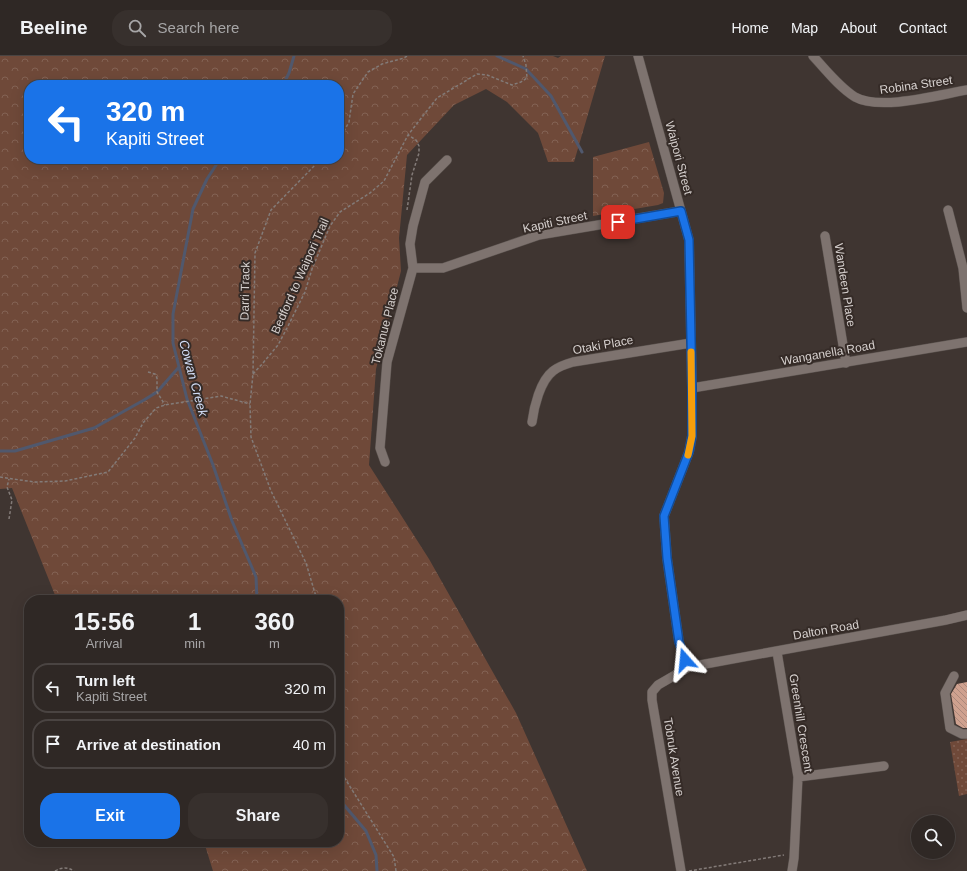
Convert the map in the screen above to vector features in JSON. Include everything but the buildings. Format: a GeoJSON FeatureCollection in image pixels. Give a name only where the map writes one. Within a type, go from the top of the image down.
{"type":"FeatureCollection","features":[{"type":"Feature","properties":{"kind":"street","name":"Waipori Street"},"geometry":{"type":"LineString","coordinates":[[638,56],[689,240],[692,436],[689,452],[664,516],[667,558],[679,642],[685,660],[690,667]]}},
{"type":"Feature","properties":{"kind":"street","name":"Robina Street"},"geometry":{"type":"LineString","coordinates":[[813,56],[843,88],[855,97],[868,102],[882,104],[967,90]]}},
{"type":"Feature","properties":{"kind":"street","name":"Tokanue Place"},"geometry":{"type":"LineString","coordinates":[[384,462],[380,448],[387,362],[412,268],[410,244],[413,226],[425,182],[447,160]]}},
{"type":"Feature","properties":{"kind":"street"},"geometry":{"type":"LineString","coordinates":[[948,210],[963,268],[967,308]]}},
{"type":"Feature","properties":{"kind":"street","name":"Kapiti Street"},"geometry":{"type":"LineString","coordinates":[[412,268],[443,268],[540,235],[681,211]]}},
{"type":"Feature","properties":{"kind":"street","name":"Wandeen Place"},"geometry":{"type":"LineString","coordinates":[[825,236],[846,362]]}},
{"type":"Feature","properties":{"kind":"street","name":"Wanganella Road"},"geometry":{"type":"LineString","coordinates":[[692,388],[967,342]]}},
{"type":"Feature","properties":{"kind":"street","name":"Otaki Place"},"geometry":{"type":"LineString","coordinates":[[532,422],[534,408],[546,380],[552,372],[561,366],[573,362],[691,343]]}},
{"type":"Feature","properties":{"kind":"street","name":"Dalton Road"},"geometry":{"type":"LineString","coordinates":[[690,667],[938,622],[967,615]]}},
{"type":"Feature","properties":{"kind":"street","name":"Greenhill Crescent"},"geometry":{"type":"LineString","coordinates":[[777,652],[798,777],[792,871]]}},
{"type":"Feature","properties":{"kind":"street","name":"Tobruk Avenue"},"geometry":{"type":"LineString","coordinates":[[680,871],[652,700],[652,692],[658,685],[690,667]]}},
{"type":"Feature","properties":{"kind":"street"},"geometry":{"type":"LineString","coordinates":[[954,676],[945,693],[950,728],[962,734],[967,734]]}},
{"type":"Feature","properties":{"kind":"street"},"geometry":{"type":"LineString","coordinates":[[798,777],[884,766]]}},
{"type":"Feature","properties":{"kind":"path"},"geometry":{"type":"LineString","coordinates":[[344,131],[349,122],[353,94],[368,72],[382,64],[407,56]]}},
{"type":"Feature","properties":{"kind":"path","name":"Bedford to Waipori Trail"},"geometry":{"type":"LineString","coordinates":[[252,374],[278,345],[287,328],[305,292],[312,269],[330,226],[340,212],[370,193],[384,181],[408,135],[437,98],[477,74],[487,75],[512,85],[521,82],[527,78],[526,65],[523,56]]}},
{"type":"Feature","properties":{"kind":"path"},"geometry":{"type":"LineString","coordinates":[[407,210],[412,176],[419,153],[419,146],[416,140],[408,135]]}},
{"type":"Feature","properties":{"kind":"path","name":"Darri Track"},"geometry":{"type":"LineString","coordinates":[[252,374],[255,253],[271,210],[316,164]]}},
{"type":"Feature","properties":{"kind":"path"},"geometry":{"type":"LineString","coordinates":[[148,372],[155,374],[157,378],[157,392],[165,405]]}},
{"type":"Feature","properties":{"kind":"path"},"geometry":{"type":"LineString","coordinates":[[252,374],[250,404],[251,436],[271,491],[306,563],[316,595]]}},
{"type":"Feature","properties":{"kind":"path"},"geometry":{"type":"LineString","coordinates":[[0,477],[34,482],[65,482],[108,472],[135,438],[143,423],[156,408],[165,405],[221,396],[250,404]]}},
{"type":"Feature","properties":{"kind":"path"},"geometry":{"type":"LineString","coordinates":[[9,520],[12,500],[7,487],[10,478]]}},
{"type":"Feature","properties":{"kind":"path"},"geometry":{"type":"LineString","coordinates":[[344,777],[394,857],[396,871]]}},
{"type":"Feature","properties":{"kind":"path"},"geometry":{"type":"LineString","coordinates":[[689,871],[794,854]]}},
{"type":"Feature","properties":{"kind":"path"},"geometry":{"type":"LineString","coordinates":[[55,871],[63,868],[70,868],[74,871]]}},
{"type":"Feature","properties":{"kind":"green space"},"geometry":{"type":"Polygon","coordinates":[[[0,56],[553,56],[558,58],[561,56],[605,56],[574,162],[548,162],[538,133],[507,102],[486,89],[454,105],[407,155],[399,238],[401,271],[376,369],[369,465],[429,559],[516,713],[587,871],[213,871],[206,847],[344,847],[344,595],[55,595],[12,488],[0,489],[0,56]]]}},
{"type":"Feature","properties":{"kind":"green space"},"geometry":{"type":"Polygon","coordinates":[[[649,142],[664,193],[663,203],[593,216],[593,157],[649,142]]]}},
{"type":"Feature","properties":{"kind":"green space"},"geometry":{"type":"Polygon","coordinates":[[[967,739],[967,794],[959,796],[950,742],[967,739]]]}},
{"type":"Feature","properties":{"kind":"waterway","name":"Cowan Creek"},"geometry":{"type":"LineString","coordinates":[[286,80],[294,56]]}},
{"type":"Feature","properties":{"kind":"waterway"},"geometry":{"type":"LineString","coordinates":[[497,56],[526,69],[551,96],[582,152]]}},
{"type":"Feature","properties":{"kind":"waterway","name":"Cowan Creek"},"geometry":{"type":"LineString","coordinates":[[217,164],[207,179],[193,209],[173,314],[173,343],[187,399],[213,465],[232,521],[256,577],[257,595]]}},
{"type":"Feature","properties":{"kind":"waterway"},"geometry":{"type":"LineString","coordinates":[[0,451],[15,451],[94,428],[157,392],[179,367]]}},
{"type":"Feature","properties":{"kind":"waterway","name":"Cowan Creek"},"geometry":{"type":"LineString","coordinates":[[344,805],[366,831],[376,855],[377,871]]}},
{"type":"Feature","properties":{"kind":"slow traffic"},"geometry":{"type":"LineString","coordinates":[[688,455],[692,436],[691,352]]}},
{"type":"Feature","properties":{"kind":"route"},"geometry":{"type":"LineString","coordinates":[[618,222],[681,211],[689,240],[692,436],[689,452],[664,516],[667,558],[679,642],[685,660]]}}]}
